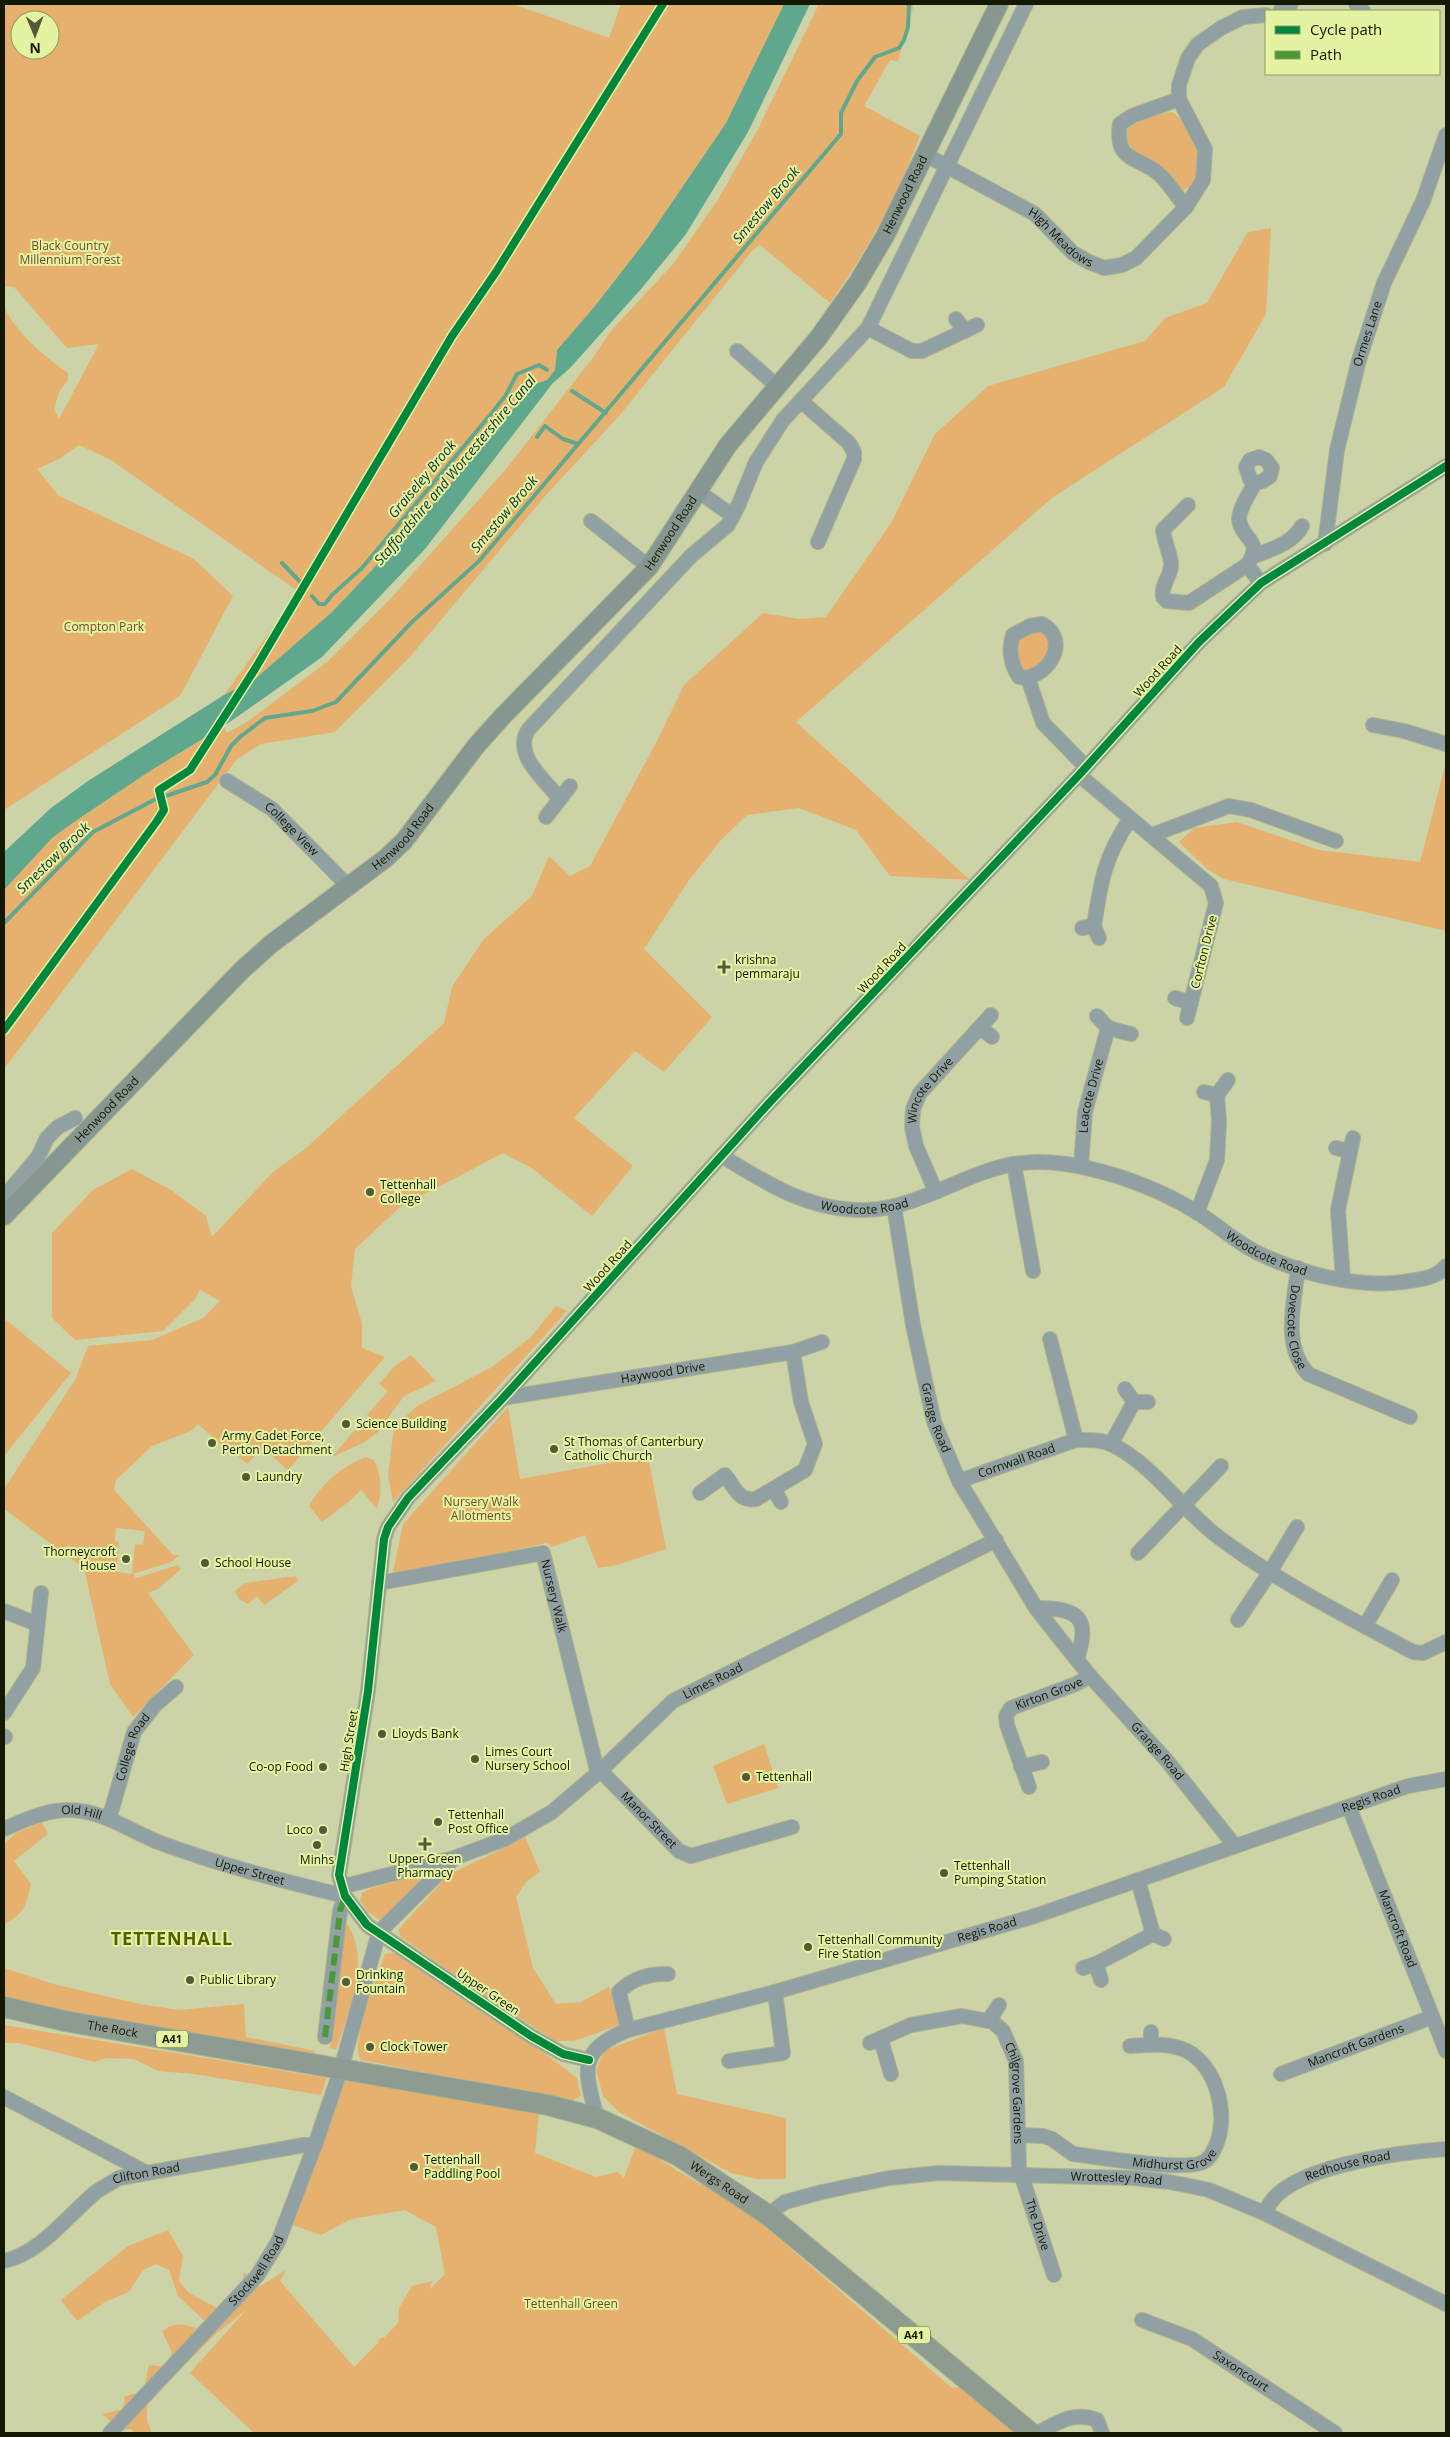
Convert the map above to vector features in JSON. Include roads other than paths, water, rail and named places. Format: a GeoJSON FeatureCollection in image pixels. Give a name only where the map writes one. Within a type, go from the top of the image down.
{"type":"FeatureCollection","features":[{"type":"Feature","properties":{"kind":"highway","name":"The Rock"},"geometry":{"type":"LineString","coordinates":[[4,2007],[65,2021],[341,2069]]}},
{"type":"Feature","properties":{"kind":"highway","name":"Wergs Road"},"geometry":{"type":"LineString","coordinates":[[341,2069],[548,2105],[597,2118],[679,2156],[768,2215],[1032,2433]]}},
{"type":"Feature","properties":{"kind":"main road","name":"Henwood Road"},"geometry":{"type":"LineString","coordinates":[[4,1216],[242,970],[271,944],[349,887],[404,841],[476,746],[649,567],[728,445],[818,337],[858,282],[885,236],[999,4]]}},
{"type":"Feature","properties":{"kind":"street","name":"Henwood Road"},"geometry":{"type":"LineString","coordinates":[[559,798],[524,754],[524,737],[528,730],[691,556],[720,533],[733,516],[756,462],[783,420],[868,328],[1026,4]]}},
{"type":"Feature","properties":{"kind":"street"},"geometry":{"type":"LineString","coordinates":[[1186,207],[1158,173],[1132,160],[1122,149],[1118,137],[1120,124],[1132,116],[1179,99],[1183,70],[1188,58],[1198,44],[1221,28],[1243,17],[1265,15]]}},
{"type":"Feature","properties":{"kind":"street","name":"High Meadows"},"geometry":{"type":"LineString","coordinates":[[926,154],[1017,202],[1035,214],[1073,253],[1088,262],[1104,268],[1122,265],[1136,258],[1186,207],[1203,180],[1205,150],[1179,99]]}},
{"type":"Feature","properties":{"kind":"street","name":"Ormes Lane"},"geometry":{"type":"LineString","coordinates":[[1325,544],[1337,450],[1359,360],[1384,283],[1423,201],[1446,135]]}},
{"type":"Feature","properties":{"kind":"street"},"geometry":{"type":"LineString","coordinates":[[868,328],[912,351],[922,351],[971,328],[956,319]]}},
{"type":"Feature","properties":{"kind":"street"},"geometry":{"type":"LineString","coordinates":[[737,351],[778,387]]}},
{"type":"Feature","properties":{"kind":"street"},"geometry":{"type":"LineString","coordinates":[[801,401],[849,443],[854,452],[854,459],[820,522],[818,542]]}},
{"type":"Feature","properties":{"kind":"street","name":"Wood Road"},"geometry":{"type":"LineString","coordinates":[[384,1539],[388,1527],[408,1498],[503,1398],[770,1102],[1083,771],[1199,642],[1261,583],[1446,466]]}},
{"type":"Feature","properties":{"kind":"street"},"geometry":{"type":"LineString","coordinates":[[1255,483],[1239,517],[1241,526],[1253,543],[1250,560],[1261,583]]}},
{"type":"Feature","properties":{"kind":"street","name":"Henwood Road"},"geometry":{"type":"LineString","coordinates":[[699,492],[733,516]]}},
{"type":"Feature","properties":{"kind":"street"},"geometry":{"type":"LineString","coordinates":[[1188,505],[1163,530],[1164,542],[1171,562],[1171,568],[1162,586],[1163,597],[1167,601],[1190,603],[1250,560],[1279,547],[1297,535],[1302,526]]}},
{"type":"Feature","properties":{"kind":"street"},"geometry":{"type":"LineString","coordinates":[[591,521],[649,567]]}},
{"type":"Feature","properties":{"kind":"street","name":"Corfton Drive"},"geometry":{"type":"LineString","coordinates":[[1028,678],[1043,723],[1083,771],[1130,819],[1152,835],[1211,886],[1216,903],[1187,1018]]}},
{"type":"Feature","properties":{"kind":"street"},"geometry":{"type":"LineString","coordinates":[[1373,725],[1404,731],[1446,744]]}},
{"type":"Feature","properties":{"kind":"street","name":"College View"},"geometry":{"type":"LineString","coordinates":[[227,781],[272,809],[349,887]]}},
{"type":"Feature","properties":{"kind":"street"},"geometry":{"type":"LineString","coordinates":[[546,817],[570,786]]}},
{"type":"Feature","properties":{"kind":"street"},"geometry":{"type":"LineString","coordinates":[[1152,835],[1229,806],[1251,810],[1336,841]]}},
{"type":"Feature","properties":{"kind":"street"},"geometry":{"type":"LineString","coordinates":[[1091,930],[1103,872],[1114,844],[1130,819]]}},
{"type":"Feature","properties":{"kind":"street","name":"Corfton Drive"},"geometry":{"type":"LineString","coordinates":[[1175,998],[1191,1003]]}},
{"type":"Feature","properties":{"kind":"street","name":"Wincote Drive"},"geometry":{"type":"LineString","coordinates":[[936,1192],[916,1146],[912,1127],[913,1110],[920,1093],[986,1032],[991,1015]]}},
{"type":"Feature","properties":{"kind":"street"},"geometry":{"type":"LineString","coordinates":[[1097,1016],[1108,1028],[1130,1034]]}},
{"type":"Feature","properties":{"kind":"street","name":"Leacote Drive"},"geometry":{"type":"LineString","coordinates":[[1081,1166],[1085,1112],[1108,1028]]}},
{"type":"Feature","properties":{"kind":"street"},"geometry":{"type":"LineString","coordinates":[[1197,1213],[1217,1160],[1219,1122],[1211,1094],[1228,1080]]}},
{"type":"Feature","properties":{"kind":"street","name":"Henwood Road"},"geometry":{"type":"LineString","coordinates":[[4,1197],[38,1157],[47,1138],[58,1126],[75,1118]]}},
{"type":"Feature","properties":{"kind":"street","name":"Henwood Road"},"geometry":{"type":"LineString","coordinates":[[58,1126],[72,1145]]}},
{"type":"Feature","properties":{"kind":"street"},"geometry":{"type":"LineString","coordinates":[[1343,1280],[1338,1210],[1342,1150],[1353,1138]]}},
{"type":"Feature","properties":{"kind":"street","name":"Woodcote Road"},"geometry":{"type":"LineString","coordinates":[[722,1156],[778,1190],[838,1208],[866,1210],[894,1206],[1014,1164],[1037,1162],[1081,1166],[1146,1186],[1197,1213],[1259,1254],[1298,1268],[1343,1280],[1387,1284],[1428,1278],[1446,1266]]}},
{"type":"Feature","properties":{"kind":"street"},"geometry":{"type":"LineString","coordinates":[[1014,1164],[1033,1271]]}},
{"type":"Feature","properties":{"kind":"street","name":"Grange Road"},"geometry":{"type":"LineString","coordinates":[[894,1206],[913,1325],[934,1422],[959,1481],[1036,1608],[1090,1676],[1168,1762],[1235,1846]]}},
{"type":"Feature","properties":{"kind":"street","name":"Dovecote Close"},"geometry":{"type":"LineString","coordinates":[[1298,1268],[1291,1334],[1300,1364],[1308,1374],[1404,1410]]}},
{"type":"Feature","properties":{"kind":"street"},"geometry":{"type":"LineString","coordinates":[[1050,1340],[1076,1440]]}},
{"type":"Feature","properties":{"kind":"street","name":"Haywood Drive"},"geometry":{"type":"LineString","coordinates":[[503,1398],[793,1352],[822,1342]]}},
{"type":"Feature","properties":{"kind":"street"},"geometry":{"type":"LineString","coordinates":[[700,1493],[725,1475],[742,1498],[746,1500],[764,1496],[805,1470],[815,1444],[801,1402],[793,1352]]}},
{"type":"Feature","properties":{"kind":"street"},"geometry":{"type":"LineString","coordinates":[[1125,1389],[1134,1402]]}},
{"type":"Feature","properties":{"kind":"street"},"geometry":{"type":"LineString","coordinates":[[1134,1402],[1148,1402]]}},
{"type":"Feature","properties":{"kind":"street"},"geometry":{"type":"LineString","coordinates":[[1111,1444],[1134,1402]]}},
{"type":"Feature","properties":{"kind":"street","name":"Cornwall Road"},"geometry":{"type":"LineString","coordinates":[[959,1481],[1076,1440],[1092,1440],[1111,1444],[1147,1468],[1183,1506],[1222,1540],[1270,1572],[1414,1652],[1423,1653],[1446,1642]]}},
{"type":"Feature","properties":{"kind":"street"},"geometry":{"type":"LineString","coordinates":[[1138,1553],[1224,1465]]}},
{"type":"Feature","properties":{"kind":"street"},"geometry":{"type":"LineString","coordinates":[[774,1489],[781,1502]]}},
{"type":"Feature","properties":{"kind":"street"},"geometry":{"type":"LineString","coordinates":[[1238,1620],[1298,1525]]}},
{"type":"Feature","properties":{"kind":"street","name":"High Street"},"geometry":{"type":"LineString","coordinates":[[343,1891],[339,1875],[367,1694],[384,1539]]}},
{"type":"Feature","properties":{"kind":"street","name":"Limes Road"},"geometry":{"type":"LineString","coordinates":[[343,1891],[454,1858],[505,1840],[552,1812],[600,1771],[673,1701],[996,1540]]}},
{"type":"Feature","properties":{"kind":"street","name":"Nursery Walk"},"geometry":{"type":"LineString","coordinates":[[379,1583],[543,1553],[575,1685],[600,1771]]}},
{"type":"Feature","properties":{"kind":"street"},"geometry":{"type":"LineString","coordinates":[[1365,1626],[1392,1580]]}},
{"type":"Feature","properties":{"kind":"street"},"geometry":{"type":"LineString","coordinates":[[4,1713],[33,1668],[41,1593]]}},
{"type":"Feature","properties":{"kind":"street"},"geometry":{"type":"LineString","coordinates":[[1036,1608],[1056,1608],[1072,1612],[1081,1624],[1083,1633],[1077,1659]]}},
{"type":"Feature","properties":{"kind":"street"},"geometry":{"type":"LineString","coordinates":[[4,1611],[37,1624]]}},
{"type":"Feature","properties":{"kind":"street","name":"Kirton Grove"},"geometry":{"type":"LineString","coordinates":[[1029,1786],[1007,1725],[1006,1716],[1011,1708],[1076,1684],[1090,1676]]}},
{"type":"Feature","properties":{"kind":"street","name":"College Road"},"geometry":{"type":"LineString","coordinates":[[109,1819],[134,1732],[155,1705],[176,1687]]}},
{"type":"Feature","properties":{"kind":"street"},"geometry":{"type":"LineString","coordinates":[[1021,1767],[1042,1762]]}},
{"type":"Feature","properties":{"kind":"street","name":"Manor Street"},"geometry":{"type":"LineString","coordinates":[[600,1771],[679,1851],[691,1856],[792,1827]]}},
{"type":"Feature","properties":{"kind":"street","name":"Regis Road"},"geometry":{"type":"LineString","coordinates":[[589,2060],[598,2045],[628,2030],[775,1992],[1035,1916],[1408,1786],[1446,1779]]}},
{"type":"Feature","properties":{"kind":"street","name":"Mancroft Road"},"geometry":{"type":"LineString","coordinates":[[1349,1808],[1446,2051]]}},
{"type":"Feature","properties":{"kind":"street","name":"Old Hill"},"geometry":{"type":"LineString","coordinates":[[4,1830],[32,1817],[70,1810],[92,1813],[109,1819],[157,1841]]}},
{"type":"Feature","properties":{"kind":"street","name":"Upper Street"},"geometry":{"type":"LineString","coordinates":[[157,1841],[240,1871],[343,1891]]}},
{"type":"Feature","properties":{"kind":"street","name":"Limes Road"},"geometry":{"type":"LineString","coordinates":[[379,1932],[454,1858]]}},
{"type":"Feature","properties":{"kind":"street"},"geometry":{"type":"LineString","coordinates":[[1101,1980],[1089,1966],[1159,1936],[1138,1880]]}},
{"type":"Feature","properties":{"kind":"street"},"geometry":{"type":"LineString","coordinates":[[341,2069],[379,1932],[359,1918],[343,1891]]}},
{"type":"Feature","properties":{"kind":"street"},"geometry":{"type":"LineString","coordinates":[[325,2037],[343,1891]]}},
{"type":"Feature","properties":{"kind":"street","name":"Upper Green"},"geometry":{"type":"LineString","coordinates":[[379,1932],[531,2036],[563,2054],[589,2060]]}},
{"type":"Feature","properties":{"kind":"street"},"geometry":{"type":"LineString","coordinates":[[628,2030],[619,1992],[625,1986],[654,1973],[668,1974]]}},
{"type":"Feature","properties":{"kind":"street"},"geometry":{"type":"LineString","coordinates":[[729,2061],[783,2053],[775,1992]]}},
{"type":"Feature","properties":{"kind":"street"},"geometry":{"type":"LineString","coordinates":[[891,2074],[876,2042],[911,2025],[932,2020],[962,2016],[989,2020],[999,2005]]}},
{"type":"Feature","properties":{"kind":"street","name":"Mancroft Gardens"},"geometry":{"type":"LineString","coordinates":[[1280,2074],[1432,2017]]}},
{"type":"Feature","properties":{"kind":"street","name":"Chilgrove Gardens"},"geometry":{"type":"LineString","coordinates":[[989,2020],[1003,2032],[1012,2048],[1016,2061],[1021,2176]]}},
{"type":"Feature","properties":{"kind":"street","name":"Midhurst Grove"},"geometry":{"type":"LineString","coordinates":[[1018,2135],[1043,2136],[1052,2139],[1073,2154],[1185,2166],[1206,2161],[1214,2150],[1220,2134],[1222,2117],[1214,2085],[1199,2059],[1185,2050],[1164,2045],[1151,2039],[1130,2046]]}},
{"type":"Feature","properties":{"kind":"street"},"geometry":{"type":"LineString","coordinates":[[589,2060],[586,2073],[597,2118]]}},
{"type":"Feature","properties":{"kind":"street","name":"Stockwell Road"},"geometry":{"type":"LineString","coordinates":[[110,2433],[257,2276],[278,2242],[341,2069]]}},
{"type":"Feature","properties":{"kind":"street"},"geometry":{"type":"LineString","coordinates":[[4,2097],[147,2173]]}},
{"type":"Feature","properties":{"kind":"street","name":"Clifton Road"},"geometry":{"type":"LineString","coordinates":[[4,2261],[20,2256],[38,2244],[104,2187],[119,2178],[304,2144],[315,2144]]}},
{"type":"Feature","properties":{"kind":"street","name":"Redhouse Road"},"geometry":{"type":"LineString","coordinates":[[1264,2213],[1277,2194],[1311,2176],[1390,2154],[1446,2150]]}},
{"type":"Feature","properties":{"kind":"street","name":"Wrottesley Road"},"geometry":{"type":"LineString","coordinates":[[768,2215],[785,2202],[822,2192],[888,2178],[939,2173],[1133,2178],[1170,2182],[1209,2190],[1264,2213],[1446,2304]]}},
{"type":"Feature","properties":{"kind":"street","name":"The Drive"},"geometry":{"type":"LineString","coordinates":[[1021,2176],[1054,2275]]}},
{"type":"Feature","properties":{"kind":"street","name":"Saxoncourt"},"geometry":{"type":"LineString","coordinates":[[1142,2320],[1192,2338],[1335,2433]]}},
{"type":"Feature","properties":{"kind":"street"},"geometry":{"type":"LineString","coordinates":[[1038,2433],[1065,2419],[1085,2416],[1097,2420],[1102,2433]]}},
{"type":"Feature","properties":{"kind":"waterway","name":"Smestow Brook"},"geometry":{"type":"LineString","coordinates":[[4,923],[93,832],[154,800],[207,782],[215,775],[231,746],[265,718],[312,711],[336,702],[412,622],[479,561],[841,134],[841,113],[857,81],[875,57],[899,48],[904,40],[908,27],[909,4]]}},
{"type":"Feature","properties":{"kind":"waterway","name":"Graiseley Brook"},"geometry":{"type":"LineString","coordinates":[[312,596],[319,604],[325,604],[332,595],[362,568],[491,414],[506,395],[517,374],[539,365],[547,370]]}},
{"type":"Feature","properties":{"kind":"waterway","name":"Graiseley Brook"},"geometry":{"type":"LineString","coordinates":[[572,391],[606,413]]}},
{"type":"Feature","properties":{"kind":"waterway"},"geometry":{"type":"LineString","coordinates":[[537,437],[545,426],[563,439],[578,444]]}},
{"type":"Feature","properties":{"kind":"waterway","name":"Graiseley Brook"},"geometry":{"type":"LineString","coordinates":[[282,563],[304,586]]}},
{"type":"Feature","properties":{"kind":"place","name":"krishna pemmaraju"},"geometry":{"type":"Point","coordinates":[724,967]}},
{"type":"Feature","properties":{"kind":"place","name":"Tettenhall College"},"geometry":{"type":"Point","coordinates":[370,1192]}},
{"type":"Feature","properties":{"kind":"place","name":"Science Building"},"geometry":{"type":"Point","coordinates":[346,1424]}},
{"type":"Feature","properties":{"kind":"place","name":"Army Cadet Force, Perton Detachment"},"geometry":{"type":"Point","coordinates":[212,1443]}},
{"type":"Feature","properties":{"kind":"place","name":"St Thomas of Canterbury Catholic Church"},"geometry":{"type":"Point","coordinates":[554,1449]}},
{"type":"Feature","properties":{"kind":"place","name":"Laundry"},"geometry":{"type":"Point","coordinates":[246,1477]}},
{"type":"Feature","properties":{"kind":"place","name":"Thorneycroft House"},"geometry":{"type":"Point","coordinates":[126,1559]}},
{"type":"Feature","properties":{"kind":"place","name":"School House"},"geometry":{"type":"Point","coordinates":[205,1563]}},
{"type":"Feature","properties":{"kind":"place","name":"Lloyds Bank"},"geometry":{"type":"Point","coordinates":[382,1734]}},
{"type":"Feature","properties":{"kind":"place","name":"Limes Court Nursery School"},"geometry":{"type":"Point","coordinates":[475,1759]}},
{"type":"Feature","properties":{"kind":"place","name":"Co-op Food"},"geometry":{"type":"Point","coordinates":[323,1767]}},
{"type":"Feature","properties":{"kind":"place","name":"Tettenhall"},"geometry":{"type":"Point","coordinates":[746,1777]}},
{"type":"Feature","properties":{"kind":"place","name":"Tettenhall Post Office"},"geometry":{"type":"Point","coordinates":[438,1822]}},
{"type":"Feature","properties":{"kind":"place","name":"Loco"},"geometry":{"type":"Point","coordinates":[323,1830]}},
{"type":"Feature","properties":{"kind":"place","name":"Upper Green Pharmacy"},"geometry":{"type":"Point","coordinates":[425,1844]}},
{"type":"Feature","properties":{"kind":"place","name":"Minhs"},"geometry":{"type":"Point","coordinates":[317,1845]}},
{"type":"Feature","properties":{"kind":"place","name":"Tettenhall Pumping Station"},"geometry":{"type":"Point","coordinates":[944,1873]}},
{"type":"Feature","properties":{"kind":"place","name":"Tettenhall Community Fire Station"},"geometry":{"type":"Point","coordinates":[808,1947]}},
{"type":"Feature","properties":{"kind":"place","name":"Public Library"},"geometry":{"type":"Point","coordinates":[190,1980]}},
{"type":"Feature","properties":{"kind":"place","name":"Drinking Fountain"},"geometry":{"type":"Point","coordinates":[346,1982]}},
{"type":"Feature","properties":{"kind":"place","name":"Clock Tower"},"geometry":{"type":"Point","coordinates":[370,2047]}},
{"type":"Feature","properties":{"kind":"place","name":"Tettenhall Paddling Pool"},"geometry":{"type":"Point","coordinates":[414,2167]}},
{"type":"Feature","properties":{"kind":"district","name":"TETTENHALL"},"geometry":{"type":"Point","coordinates":[172,1939]}},
{"type":"Feature","properties":{"kind":"park label","name":"Black Country Millennium Forest"},"geometry":{"type":"Point","coordinates":[70,253]}},
{"type":"Feature","properties":{"kind":"park label","name":"Compton Park"},"geometry":{"type":"Point","coordinates":[104,627]}},
{"type":"Feature","properties":{"kind":"park label","name":"Nursery Walk Allotments"},"geometry":{"type":"Point","coordinates":[481,1509]}},
{"type":"Feature","properties":{"kind":"park label","name":"Tettenhall Green"},"geometry":{"type":"Point","coordinates":[571,2304]}},
{"type":"Feature","properties":{"kind":"water label","name":"Staffordshire and Worcestershire Canal"},"geometry":{"type":"Point","coordinates":[455,470]}}]}
